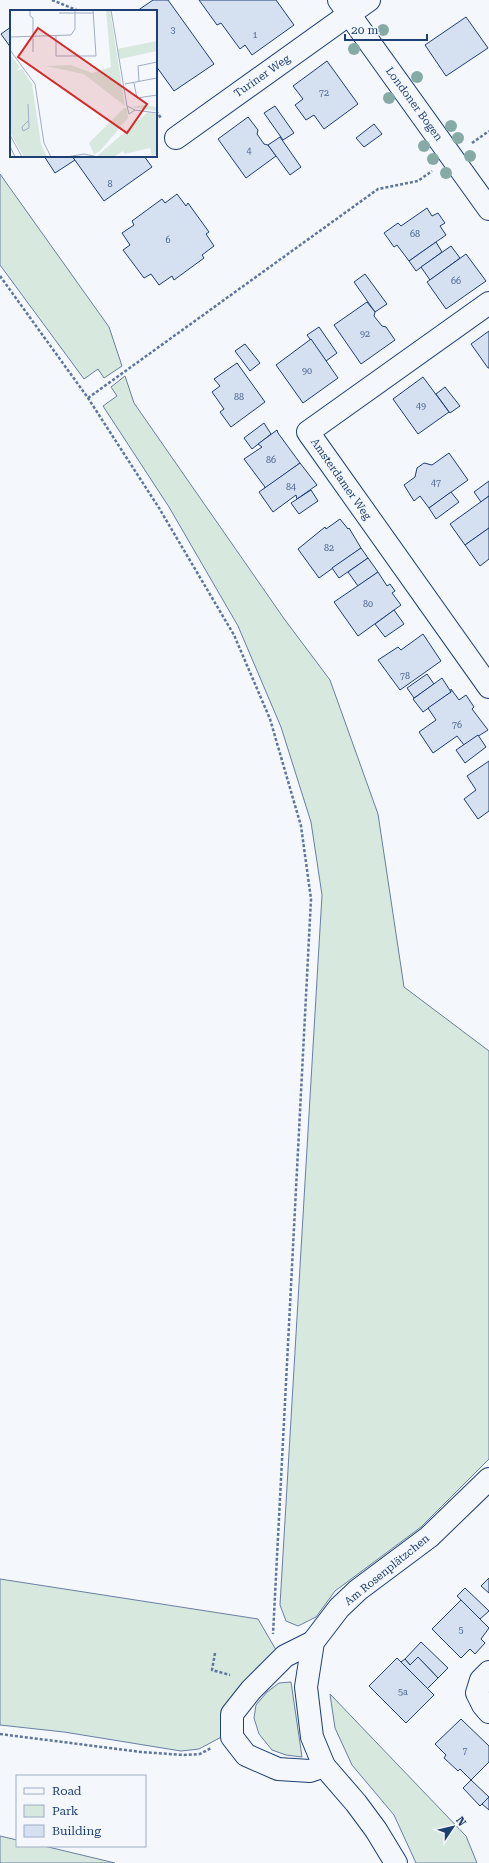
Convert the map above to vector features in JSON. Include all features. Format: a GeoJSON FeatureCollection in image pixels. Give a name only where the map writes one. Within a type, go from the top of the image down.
{"type":"FeatureCollection","features":[{"type":"Feature","properties":{"kind":"street","name":"Turiner Weg"},"geometry":{"type":"LineString","coordinates":[[176,138],[344,7],[369,0]]}},
{"type":"Feature","properties":{"kind":"street","name":"Londoner Bogen"},"geometry":{"type":"LineString","coordinates":[[344,7],[489,209]]}},
{"type":"Feature","properties":{"kind":"street","name":"Amsterdamer Weg"},"geometry":{"type":"LineString","coordinates":[[489,303],[308,432],[489,687]]}},
{"type":"Feature","properties":{"kind":"street","name":"Am Rosenplätzchen"},"geometry":{"type":"LineString","coordinates":[[396,1863],[372,1824],[324,1766],[312,1737],[306,1687],[313,1642],[340,1608],[358,1590],[429,1537],[489,1479]]}},
{"type":"Feature","properties":{"kind":"street"},"geometry":{"type":"LineString","coordinates":[[313,1642],[285,1656],[251,1690],[232,1714],[232,1738],[246,1755],[278,1769],[310,1771],[324,1766]]}},
{"type":"Feature","properties":{"kind":"street"},"geometry":{"type":"LineString","coordinates":[[489,1672],[481,1680],[477,1692],[483,1705],[489,1712]]}},
{"type":"Feature","properties":{"kind":"path"},"geometry":{"type":"LineString","coordinates":[[52,0],[77,10]]}},
{"type":"Feature","properties":{"kind":"path"},"geometry":{"type":"LineString","coordinates":[[88,398],[378,189],[418,181],[489,131]]}},
{"type":"Feature","properties":{"kind":"path"},"geometry":{"type":"LineString","coordinates":[[0,276],[88,398],[159,508],[234,635],[270,719],[301,826],[311,899],[272,1623],[273,1641],[285,1656]]}},
{"type":"Feature","properties":{"kind":"path"},"geometry":{"type":"LineString","coordinates":[[216,1653],[212,1670],[233,1676]]}},
{"type":"Feature","properties":{"kind":"path"},"geometry":{"type":"LineString","coordinates":[[0,1734],[141,1752],[184,1755],[200,1754],[232,1738]]}},
{"type":"Feature","properties":{"kind":"green space"},"geometry":{"type":"Polygon","coordinates":[[[0,174],[109,327],[122,366],[104,378],[98,369],[84,379],[0,265],[0,174]]]}},
{"type":"Feature","properties":{"kind":"green space"},"geometry":{"type":"Polygon","coordinates":[[[125,376],[134,403],[285,620],[330,680],[378,814],[404,987],[489,1051],[489,1459],[421,1527],[335,1591],[316,1617],[298,1626],[286,1621],[280,1605],[322,895],[311,822],[281,727],[238,626],[169,507],[103,406],[117,396],[111,387],[125,376]]]}},
{"type":"Feature","properties":{"kind":"green space"},"geometry":{"type":"Polygon","coordinates":[[[0,1579],[258,1619],[279,1655],[227,1734],[199,1749],[181,1751],[64,1732],[0,1725],[0,1579]]]}},
{"type":"Feature","properties":{"kind":"green space"},"geometry":{"type":"Polygon","coordinates":[[[291,1682],[302,1757],[286,1755],[272,1750],[259,1734],[254,1718],[256,1705],[267,1692],[279,1683],[291,1682]]]}},
{"type":"Feature","properties":{"kind":"green space"},"geometry":{"type":"Polygon","coordinates":[[[330,1694],[466,1836],[477,1863],[416,1863],[394,1815],[352,1765],[335,1728],[330,1694]]]}},
{"type":"Feature","properties":{"kind":"green space"},"geometry":{"type":"Polygon","coordinates":[[[0,1836],[16,1840],[16,1847],[48,1847],[115,1863],[0,1863],[0,1836]]]}},
{"type":"Feature","properties":{"kind":"building"},"geometry":{"type":"Polygon","coordinates":[[[153,0],[168,0],[214,64],[174,91],[157,67],[157,10],[138,10],[153,0]]]}},
{"type":"Feature","properties":{"kind":"building"},"geometry":{"type":"Polygon","coordinates":[[[199,0],[276,0],[294,25],[252,55],[245,45],[240,49],[221,23],[217,25],[199,0]]]}},
{"type":"Feature","properties":{"kind":"building"},"geometry":{"type":"Polygon","coordinates":[[[466,17],[488,48],[446,76],[425,45],[466,17]]]}},
{"type":"Feature","properties":{"kind":"building"},"geometry":{"type":"Polygon","coordinates":[[[10,28],[10,47],[1,34],[10,28]]]}},
{"type":"Feature","properties":{"kind":"building"},"geometry":{"type":"Polygon","coordinates":[[[327,61],[358,104],[324,129],[314,115],[306,120],[295,105],[303,99],[293,86],[327,61]]]}},
{"type":"Feature","properties":{"kind":"building"},"geometry":{"type":"Polygon","coordinates":[[[275,106],[294,133],[283,140],[264,113],[275,106]]]}},
{"type":"Feature","properties":{"kind":"building"},"geometry":{"type":"Polygon","coordinates":[[[248,117],[258,130],[257,134],[264,144],[268,145],[276,156],[246,178],[218,139],[248,117]]]}},
{"type":"Feature","properties":{"kind":"building"},"geometry":{"type":"Polygon","coordinates":[[[374,124],[382,134],[364,147],[356,138],[374,124]]]}},
{"type":"Feature","properties":{"kind":"building"},"geometry":{"type":"Polygon","coordinates":[[[280,137],[301,167],[290,175],[268,145],[280,137]]]}},
{"type":"Feature","properties":{"kind":"building"},"geometry":{"type":"Polygon","coordinates":[[[45,157],[73,157],[75,160],[55,173],[45,157]]]}},
{"type":"Feature","properties":{"kind":"building"},"geometry":{"type":"Polygon","coordinates":[[[73,157],[145,157],[152,167],[104,201],[73,157]]]}},
{"type":"Feature","properties":{"kind":"building"},"geometry":{"type":"Polygon","coordinates":[[[177,194],[186,206],[188,203],[209,232],[206,234],[214,246],[202,255],[204,258],[174,280],[172,276],[159,285],[151,274],[144,278],[123,250],[130,245],[122,233],[134,225],[132,221],[162,199],[165,203],[177,194]]]}},
{"type":"Feature","properties":{"kind":"building"},"geometry":{"type":"Polygon","coordinates":[[[427,208],[432,216],[438,213],[445,223],[440,226],[446,235],[409,261],[397,245],[394,247],[384,233],[398,223],[401,226],[427,208]]]}},
{"type":"Feature","properties":{"kind":"building"},"geometry":{"type":"Polygon","coordinates":[[[436,242],[442,252],[416,271],[409,261],[436,242]]]}},
{"type":"Feature","properties":{"kind":"building"},"geometry":{"type":"Polygon","coordinates":[[[451,246],[460,258],[430,280],[421,267],[451,246]]]}},
{"type":"Feature","properties":{"kind":"building"},"geometry":{"type":"Polygon","coordinates":[[[466,254],[486,281],[446,309],[427,282],[466,254]]]}},
{"type":"Feature","properties":{"kind":"building"},"geometry":{"type":"Polygon","coordinates":[[[365,274],[387,304],[375,312],[354,282],[365,274]]]}},
{"type":"Feature","properties":{"kind":"building"},"geometry":{"type":"Polygon","coordinates":[[[367,302],[375,312],[374,316],[382,326],[386,327],[395,340],[361,364],[334,325],[367,302]]]}},
{"type":"Feature","properties":{"kind":"building"},"geometry":{"type":"Polygon","coordinates":[[[319,327],[337,353],[326,361],[307,335],[319,327]]]}},
{"type":"Feature","properties":{"kind":"building"},"geometry":{"type":"Polygon","coordinates":[[[489,331],[489,368],[488,368],[471,344],[489,331]]]}},
{"type":"Feature","properties":{"kind":"building"},"geometry":{"type":"Polygon","coordinates":[[[311,339],[338,378],[303,403],[276,365],[311,339]]]}},
{"type":"Feature","properties":{"kind":"building"},"geometry":{"type":"Polygon","coordinates":[[[245,344],[260,363],[250,371],[235,351],[245,344]]]}},
{"type":"Feature","properties":{"kind":"building"},"geometry":{"type":"Polygon","coordinates":[[[237,363],[265,402],[231,427],[220,412],[224,409],[212,392],[220,386],[214,379],[237,363]]]}},
{"type":"Feature","properties":{"kind":"building"},"geometry":{"type":"Polygon","coordinates":[[[423,377],[449,412],[418,434],[393,399],[423,377]]]}},
{"type":"Feature","properties":{"kind":"building"},"geometry":{"type":"Polygon","coordinates":[[[445,387],[460,406],[450,413],[436,394],[445,387]]]}},
{"type":"Feature","properties":{"kind":"building"},"geometry":{"type":"Polygon","coordinates":[[[264,423],[271,434],[252,449],[244,438],[264,423]]]}},
{"type":"Feature","properties":{"kind":"building"},"geometry":{"type":"Polygon","coordinates":[[[277,430],[300,463],[264,489],[265,487],[244,459],[262,447],[258,444],[277,430]]]}},
{"type":"Feature","properties":{"kind":"building"},"geometry":{"type":"Polygon","coordinates":[[[449,453],[468,480],[429,508],[420,496],[414,501],[404,485],[415,477],[417,468],[424,463],[432,465],[449,453]]]}},
{"type":"Feature","properties":{"kind":"building"},"geometry":{"type":"Polygon","coordinates":[[[300,463],[317,485],[297,499],[296,495],[273,512],[259,492],[300,463]]]}},
{"type":"Feature","properties":{"kind":"building"},"geometry":{"type":"Polygon","coordinates":[[[489,481],[489,496],[481,502],[474,492],[489,481]]]}},
{"type":"Feature","properties":{"kind":"building"},"geometry":{"type":"Polygon","coordinates":[[[311,490],[318,501],[299,514],[291,503],[311,490]]]}},
{"type":"Feature","properties":{"kind":"building"},"geometry":{"type":"Polygon","coordinates":[[[451,492],[459,502],[436,519],[429,508],[451,492]]]}},
{"type":"Feature","properties":{"kind":"building"},"geometry":{"type":"Polygon","coordinates":[[[489,496],[489,528],[465,545],[450,524],[489,496]]]}},
{"type":"Feature","properties":{"kind":"building"},"geometry":{"type":"Polygon","coordinates":[[[340,519],[348,529],[349,528],[361,548],[319,578],[298,549],[325,527],[326,529],[340,519]]]}},
{"type":"Feature","properties":{"kind":"building"},"geometry":{"type":"Polygon","coordinates":[[[489,528],[489,559],[480,566],[465,545],[489,528]]]}},
{"type":"Feature","properties":{"kind":"building"},"geometry":{"type":"Polygon","coordinates":[[[361,548],[368,558],[339,578],[332,568],[361,548]]]}},
{"type":"Feature","properties":{"kind":"building"},"geometry":{"type":"Polygon","coordinates":[[[368,558],[378,572],[358,586],[348,572],[368,558]]]}},
{"type":"Feature","properties":{"kind":"building"},"geometry":{"type":"Polygon","coordinates":[[[378,572],[387,586],[390,584],[395,591],[392,593],[401,605],[358,636],[334,602],[378,572]]]}},
{"type":"Feature","properties":{"kind":"building"},"geometry":{"type":"Polygon","coordinates":[[[394,610],[404,624],[385,637],[375,624],[394,610]]]}},
{"type":"Feature","properties":{"kind":"building"},"geometry":{"type":"Polygon","coordinates":[[[423,634],[441,661],[400,690],[378,660],[398,647],[401,650],[423,634]]]}},
{"type":"Feature","properties":{"kind":"building"},"geometry":{"type":"Polygon","coordinates":[[[427,674],[434,684],[414,698],[407,688],[427,674]]]}},
{"type":"Feature","properties":{"kind":"building"},"geometry":{"type":"Polygon","coordinates":[[[442,678],[451,692],[423,712],[413,699],[442,678]]]}},
{"type":"Feature","properties":{"kind":"building"},"geometry":{"type":"Polygon","coordinates":[[[451,689],[459,700],[466,695],[474,707],[472,709],[488,730],[464,745],[457,736],[433,753],[419,732],[436,720],[428,708],[451,692],[451,689]]]}},
{"type":"Feature","properties":{"kind":"building"},"geometry":{"type":"Polygon","coordinates":[[[478,735],[486,747],[465,763],[456,750],[478,735]]]}},
{"type":"Feature","properties":{"kind":"building"},"geometry":{"type":"Polygon","coordinates":[[[489,761],[489,811],[478,819],[464,799],[476,790],[467,776],[489,761]]]}},
{"type":"Feature","properties":{"kind":"building"},"geometry":{"type":"Polygon","coordinates":[[[489,1578],[489,1593],[481,1586],[489,1578]]]}},
{"type":"Feature","properties":{"kind":"building"},"geometry":{"type":"Polygon","coordinates":[[[465,1588],[489,1611],[480,1619],[457,1596],[465,1588]]]}},
{"type":"Feature","properties":{"kind":"building"},"geometry":{"type":"Polygon","coordinates":[[[461,1600],[489,1628],[481,1639],[485,1643],[475,1654],[470,1649],[461,1658],[432,1629],[461,1600]]]}},
{"type":"Feature","properties":{"kind":"building"},"geometry":{"type":"Polygon","coordinates":[[[421,1642],[448,1668],[438,1678],[418,1657],[410,1665],[405,1659],[421,1642]]]}},
{"type":"Feature","properties":{"kind":"building"},"geometry":{"type":"Polygon","coordinates":[[[418,1657],[438,1678],[427,1689],[401,1662],[405,1659],[410,1665],[418,1657]]]}},
{"type":"Feature","properties":{"kind":"building"},"geometry":{"type":"Polygon","coordinates":[[[397,1658],[434,1695],[406,1723],[369,1686],[397,1658]]]}},
{"type":"Feature","properties":{"kind":"building"},"geometry":{"type":"Polygon","coordinates":[[[461,1719],[489,1746],[489,1762],[471,1780],[460,1769],[458,1771],[444,1758],[446,1755],[435,1744],[461,1719]]]}},
{"type":"Feature","properties":{"kind":"building"},"geometry":{"type":"Polygon","coordinates":[[[471,1780],[489,1797],[480,1806],[463,1788],[471,1780]]]}},
{"type":"Feature","properties":{"kind":"building"},"geometry":{"type":"Polygon","coordinates":[[[489,1797],[489,1810],[482,1804],[489,1797]]]}}]}
